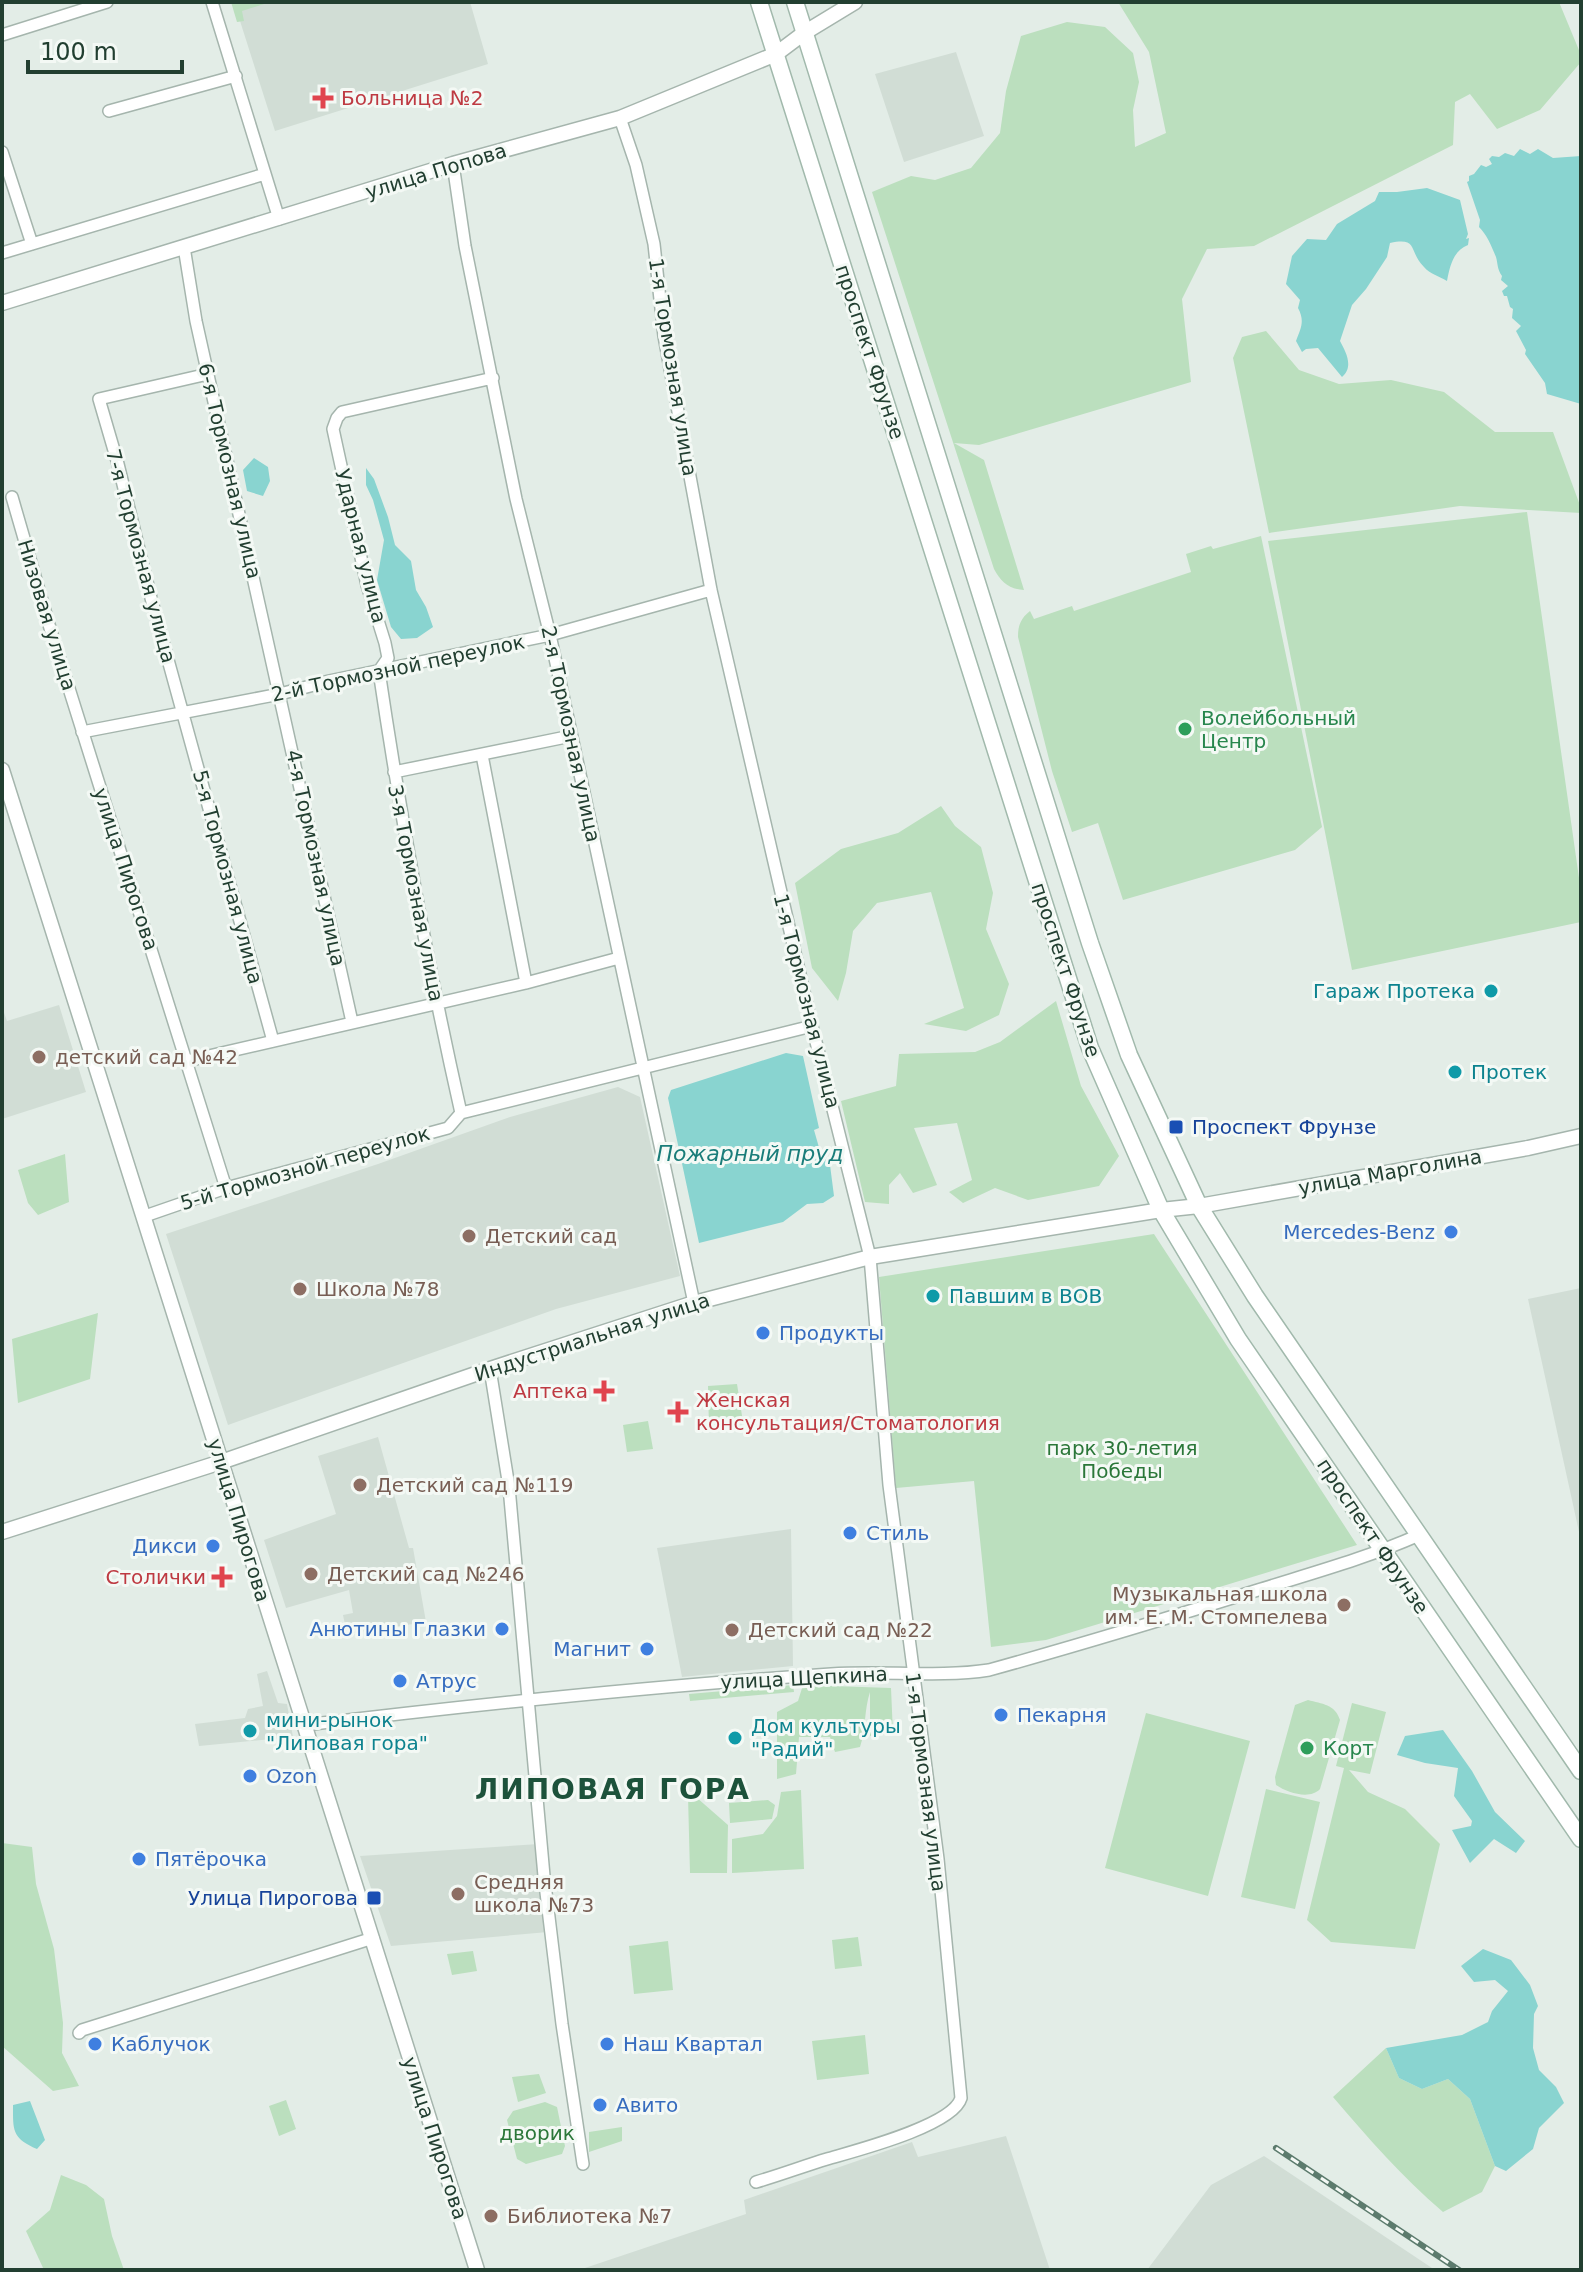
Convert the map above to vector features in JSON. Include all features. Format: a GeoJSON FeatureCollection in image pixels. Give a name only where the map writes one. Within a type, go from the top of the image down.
{"type":"FeatureCollection","features":[{"type":"Feature","properties":{"kind":"main road","name":"проспект Фрунзе"},"geometry":{"type":"LineString","coordinates":[[759,2],[1090,1048],[1161,1210],[1238,1339],[1581,1839]]}},
{"type":"Feature","properties":{"kind":"main road","name":"проспект Фрунзе"},"geometry":{"type":"LineString","coordinates":[[795,2],[1090,943],[1129,1055],[1199,1206],[1255,1296],[1581,1771]]}},
{"type":"Feature","properties":{"kind":"street"},"geometry":{"type":"LineString","coordinates":[[2,35],[107,2]]}},
{"type":"Feature","properties":{"kind":"street"},"geometry":{"type":"LineString","coordinates":[[212,2],[279,219]]}},
{"type":"Feature","properties":{"kind":"street","name":"улица Попова"},"geometry":{"type":"LineString","coordinates":[[2,303],[453,164],[620,118],[776,54],[855,2]]}},
{"type":"Feature","properties":{"kind":"street"},"geometry":{"type":"LineString","coordinates":[[109,111],[236,76]]}},
{"type":"Feature","properties":{"kind":"street","name":"1-я Тормозная улица"},"geometry":{"type":"LineString","coordinates":[[620,118],[636,165],[654,244],[664,336],[711,590],[812,1026],[870,1257],[889,1485],[938,1859],[961,2098],[959,2105],[919,2129],[893,2140],[756,2182]]}},
{"type":"Feature","properties":{"kind":"street"},"geometry":{"type":"LineString","coordinates":[[2,152],[32,244]]}},
{"type":"Feature","properties":{"kind":"street","name":"2-я Тормозная улица"},"geometry":{"type":"LineString","coordinates":[[453,164],[465,246],[516,499],[550,635],[694,1303]]}},
{"type":"Feature","properties":{"kind":"street"},"geometry":{"type":"LineString","coordinates":[[2,253],[265,174]]}},
{"type":"Feature","properties":{"kind":"street","name":"6-я Тормозная улица"},"geometry":{"type":"LineString","coordinates":[[184,247],[196,321],[280,694]]}},
{"type":"Feature","properties":{"kind":"street","name":"7-я Тормозная улица"},"geometry":{"type":"LineString","coordinates":[[184,713],[99,399],[208,374]]}},
{"type":"Feature","properties":{"kind":"street","name":"Ударная улица"},"geometry":{"type":"LineString","coordinates":[[379,671],[388,658],[367,585],[333,429],[337,418],[342,412],[493,378]]}},
{"type":"Feature","properties":{"kind":"street","name":"Низовая улица"},"geometry":{"type":"LineString","coordinates":[[12,497],[82,732]]}},
{"type":"Feature","properties":{"kind":"street","name":"2-й Тормозной переулок"},"geometry":{"type":"LineString","coordinates":[[82,732],[280,694],[550,635],[711,590]]}},
{"type":"Feature","properties":{"kind":"street","name":"3-я Тормозная улица"},"geometry":{"type":"LineString","coordinates":[[379,671],[436,1003],[461,1113]]}},
{"type":"Feature","properties":{"kind":"street","name":"4-я Тормозная улица"},"geometry":{"type":"LineString","coordinates":[[280,694],[352,1022]]}},
{"type":"Feature","properties":{"kind":"street","name":"5-я Тормозная улица"},"geometry":{"type":"LineString","coordinates":[[184,713],[273,1041]]}},
{"type":"Feature","properties":{"kind":"street","name":"улица Пирогова"},"geometry":{"type":"LineString","coordinates":[[82,732],[226,1188]]}},
{"type":"Feature","properties":{"kind":"street"},"geometry":{"type":"LineString","coordinates":[[394,772],[571,736]]}},
{"type":"Feature","properties":{"kind":"street"},"geometry":{"type":"LineString","coordinates":[[482,755],[526,983]]}},
{"type":"Feature","properties":{"kind":"street","name":"улица Пирогова"},"geometry":{"type":"LineString","coordinates":[[2,770],[477,2270]]}},
{"type":"Feature","properties":{"kind":"street"},"geometry":{"type":"LineString","coordinates":[[187,1061],[526,983],[619,958]]}},
{"type":"Feature","properties":{"kind":"street","name":"5-й Тормозной переулок"},"geometry":{"type":"LineString","coordinates":[[145,1216],[226,1188],[448,1128],[461,1113],[812,1026]]}},
{"type":"Feature","properties":{"kind":"street","name":"улица Марголина"},"geometry":{"type":"LineString","coordinates":[[1199,1206],[1581,1136]]}},
{"type":"Feature","properties":{"kind":"street","name":"Индустриальная улица"},"geometry":{"type":"LineString","coordinates":[[2,1532],[694,1303],[870,1257],[1199,1206]]}},
{"type":"Feature","properties":{"kind":"street"},"geometry":{"type":"LineString","coordinates":[[490,1369],[509,1487],[553,1953],[583,2164]]}},
{"type":"Feature","properties":{"kind":"street","name":"улица Щепкина"},"geometry":{"type":"LineString","coordinates":[[305,1725],[529,1700],[835,1673],[965,1673],[989,1670],[1137,1628],[1383,1550],[1419,1535]]}},
{"type":"Feature","properties":{"kind":"street"},"geometry":{"type":"LineString","coordinates":[[79,2033],[373,1938]]}},
{"type":"Feature","properties":{"kind":"shaded area","name":"Больница №2"},"geometry":{"type":"Polygon","coordinates":[[[234,2],[470,2],[488,64],[275,131],[234,2]]]}},
{"type":"Feature","properties":{"kind":"shaded area"},"geometry":{"type":"Polygon","coordinates":[[[956,52],[984,136],[904,162],[875,74],[956,52]]]}},
{"type":"Feature","properties":{"kind":"shaded area","name":"детский сад №42"},"geometry":{"type":"Polygon","coordinates":[[[59,1005],[86,1092],[2,1119],[2,1007],[7,1021],[59,1005]]]}},
{"type":"Feature","properties":{"kind":"shaded area"},"geometry":{"type":"Polygon","coordinates":[[[618,1087],[640,1097],[680,1276],[556,1309],[228,1425],[166,1234],[510,1117],[618,1087]]]}},
{"type":"Feature","properties":{"kind":"shaded area"},"geometry":{"type":"Polygon","coordinates":[[[1581,1288],[1581,1541],[1528,1299],[1581,1288]]]}},
{"type":"Feature","properties":{"kind":"shaded area"},"geometry":{"type":"Polygon","coordinates":[[[378,1437],[409,1548],[413,1548],[426,1622],[347,1634],[343,1615],[353,1613],[349,1590],[286,1608],[264,1540],[336,1514],[318,1456],[378,1437]]]}},
{"type":"Feature","properties":{"kind":"shaded area","name":"Детский сад №22"},"geometry":{"type":"Polygon","coordinates":[[[791,1529],[793,1666],[682,1677],[657,1548],[791,1529]]]}},
{"type":"Feature","properties":{"kind":"shaded area","name":"мини-рынок \"Липовая гора\""},"geometry":{"type":"Polygon","coordinates":[[[267,1671],[278,1703],[287,1704],[293,1737],[199,1746],[195,1724],[245,1718],[248,1709],[263,1706],[257,1674],[267,1671]]]}},
{"type":"Feature","properties":{"kind":"shaded area","name":"Средняя школа №73"},"geometry":{"type":"Polygon","coordinates":[[[539,1844],[548,1932],[391,1946],[360,1856],[539,1844]]]}},
{"type":"Feature","properties":{"kind":"shaded area"},"geometry":{"type":"Polygon","coordinates":[[[1006,2136],[1050,2270],[579,2270],[746,2214],[744,2200],[912,2142],[918,2157],[1006,2136]]]}},
{"type":"Feature","properties":{"kind":"shaded area"},"geometry":{"type":"Polygon","coordinates":[[[1264,2156],[1435,2270],[1147,2270],[1211,2185],[1264,2156]]]}},
{"type":"Feature","properties":{"kind":"green space"},"geometry":{"type":"Polygon","coordinates":[[[231,2],[264,4],[242,11],[244,21],[237,22],[231,2]]]}},
{"type":"Feature","properties":{"kind":"green space"},"geometry":{"type":"Polygon","coordinates":[[[1118,2],[1559,2],[1581,55],[1581,62],[1540,110],[1497,129],[1470,94],[1455,102],[1453,145],[1254,246],[1207,249],[1182,299],[1191,382],[979,445],[954,443],[984,460],[1024,590],[1006,584],[994,569],[872,192],[911,176],[935,180],[971,168],[1000,133],[1006,91],[1021,36],[1067,22],[1105,27],[1133,53],[1139,82],[1133,110],[1135,147],[1166,133],[1149,52],[1118,2]]]}},
{"type":"Feature","properties":{"kind":"green space"},"geometry":{"type":"Polygon","coordinates":[[[1266,331],[1299,370],[1339,384],[1391,380],[1444,392],[1495,432],[1553,432],[1581,513],[1460,506],[1269,533],[1233,358],[1242,337],[1266,331]]]}},
{"type":"Feature","properties":{"kind":"green space"},"geometry":{"type":"Polygon","coordinates":[[[1527,512],[1581,892],[1581,922],[1352,970],[1268,541],[1527,512]]]}},
{"type":"Feature","properties":{"kind":"green space","name":"Волейбольный Центр"},"geometry":{"type":"Polygon","coordinates":[[[1261,536],[1322,827],[1295,850],[1123,900],[1098,823],[1072,832],[1052,771],[1018,637],[1021,622],[1030,611],[1034,619],[1072,606],[1074,611],[1191,572],[1186,554],[1261,536]]]}},
{"type":"Feature","properties":{"kind":"green space"},"geometry":{"type":"Polygon","coordinates":[[[941,806],[955,826],[981,847],[993,893],[986,929],[1009,984],[999,1015],[966,1031],[924,1024],[964,1008],[931,892],[877,903],[853,931],[838,1001],[812,968],[795,883],[841,849],[898,833],[941,806]]]}},
{"type":"Feature","properties":{"kind":"green space"},"geometry":{"type":"Polygon","coordinates":[[[1056,1001],[1081,1086],[1119,1156],[1099,1186],[1028,1200],[995,1188],[963,1203],[949,1192],[972,1180],[957,1123],[914,1128],[937,1185],[913,1193],[900,1173],[889,1185],[889,1204],[865,1202],[841,1101],[896,1086],[899,1054],[975,1052],[1000,1042],[1056,1001]]]}},
{"type":"Feature","properties":{"kind":"green space"},"geometry":{"type":"Polygon","coordinates":[[[65,1154],[69,1202],[38,1215],[28,1203],[18,1170],[65,1154]]]}},
{"type":"Feature","properties":{"kind":"green space","name":"парк 30-летия Победы"},"geometry":{"type":"Polygon","coordinates":[[[1154,1234],[1357,1545],[1046,1640],[991,1647],[974,1481],[896,1488],[879,1277],[1154,1234]]]}},
{"type":"Feature","properties":{"kind":"green space"},"geometry":{"type":"Polygon","coordinates":[[[98,1313],[90,1379],[18,1403],[12,1339],[98,1313]]]}},
{"type":"Feature","properties":{"kind":"green space"},"geometry":{"type":"Polygon","coordinates":[[[737,1384],[743,1422],[709,1428],[708,1386],[737,1384]]]}},
{"type":"Feature","properties":{"kind":"green space"},"geometry":{"type":"Polygon","coordinates":[[[648,1421],[653,1449],[627,1452],[623,1425],[648,1421]]]}},
{"type":"Feature","properties":{"kind":"green space"},"geometry":{"type":"Polygon","coordinates":[[[793,1685],[794,1692],[690,1701],[689,1694],[793,1685]]]}},
{"type":"Feature","properties":{"kind":"green space"},"geometry":{"type":"Polygon","coordinates":[[[803,1685],[891,1688],[893,1734],[870,1736],[870,1692],[860,1747],[835,1752],[830,1737],[799,1737],[796,1774],[777,1779],[777,1712],[798,1701],[803,1685]]]}},
{"type":"Feature","properties":{"kind":"green space","name":"Корт"},"geometry":{"type":"Polygon","coordinates":[[[1308,1700],[1331,1708],[1340,1720],[1320,1789],[1305,1795],[1276,1785],[1275,1777],[1295,1705],[1308,1700]]]}},
{"type":"Feature","properties":{"kind":"green space"},"geometry":{"type":"Polygon","coordinates":[[[1352,1703],[1386,1712],[1370,1774],[1349,1770],[1368,1792],[1405,1809],[1440,1844],[1415,1949],[1331,1942],[1307,1920],[1344,1768],[1336,1766],[1352,1703]]]}},
{"type":"Feature","properties":{"kind":"green space"},"geometry":{"type":"Polygon","coordinates":[[[1146,1713],[1250,1741],[1208,1896],[1105,1868],[1146,1713]]]}},
{"type":"Feature","properties":{"kind":"green space"},"geometry":{"type":"Polygon","coordinates":[[[1266,1789],[1320,1802],[1295,1909],[1241,1897],[1266,1789]]]}},
{"type":"Feature","properties":{"kind":"green space"},"geometry":{"type":"Polygon","coordinates":[[[801,1790],[804,1869],[732,1873],[732,1839],[763,1834],[777,1816],[781,1792],[801,1790]]]}},
{"type":"Feature","properties":{"kind":"green space"},"geometry":{"type":"Polygon","coordinates":[[[688,1796],[696,1797],[728,1825],[727,1873],[690,1873],[688,1796]]]}},
{"type":"Feature","properties":{"kind":"green space"},"geometry":{"type":"Polygon","coordinates":[[[768,1800],[775,1805],[772,1819],[730,1823],[729,1803],[768,1800]]]}},
{"type":"Feature","properties":{"kind":"green space"},"geometry":{"type":"Polygon","coordinates":[[[2,1843],[32,1847],[36,1884],[54,1949],[63,2023],[62,2053],[79,2086],[53,2091],[2,2046],[2,1843]]]}},
{"type":"Feature","properties":{"kind":"green space"},"geometry":{"type":"Polygon","coordinates":[[[858,1937],[862,1966],[835,1969],[832,1940],[858,1937]]]}},
{"type":"Feature","properties":{"kind":"green space"},"geometry":{"type":"Polygon","coordinates":[[[668,1941],[673,1990],[634,1994],[629,1946],[668,1941]]]}},
{"type":"Feature","properties":{"kind":"green space"},"geometry":{"type":"Polygon","coordinates":[[[473,1951],[477,1971],[452,1975],[447,1954],[473,1951]]]}},
{"type":"Feature","properties":{"kind":"green space"},"geometry":{"type":"Polygon","coordinates":[[[865,2035],[869,2074],[817,2080],[812,2041],[865,2035]]]}},
{"type":"Feature","properties":{"kind":"green space"},"geometry":{"type":"Polygon","coordinates":[[[1386,2048],[1399,2078],[1422,2089],[1448,2079],[1470,2099],[1495,2166],[1482,2192],[1443,2212],[1399,2171],[1333,2097],[1386,2048]]]}},
{"type":"Feature","properties":{"kind":"green space"},"geometry":{"type":"Polygon","coordinates":[[[539,2074],[546,2093],[518,2102],[512,2077],[539,2074]]]}},
{"type":"Feature","properties":{"kind":"green space"},"geometry":{"type":"Polygon","coordinates":[[[286,2100],[296,2129],[279,2136],[269,2106],[286,2100]]]}},
{"type":"Feature","properties":{"kind":"green space","name":"дворик"},"geometry":{"type":"Polygon","coordinates":[[[545,2102],[557,2107],[565,2146],[562,2154],[526,2164],[517,2159],[507,2120],[513,2111],[545,2102]]]}},
{"type":"Feature","properties":{"kind":"green space"},"geometry":{"type":"Polygon","coordinates":[[[622,2127],[622,2141],[589,2152],[589,2132],[622,2127]]]}},
{"type":"Feature","properties":{"kind":"green space"},"geometry":{"type":"Polygon","coordinates":[[[61,2175],[86,2185],[104,2199],[124,2270],[44,2270],[26,2231],[50,2210],[61,2175]]]}},
{"type":"Feature","properties":{"kind":"water"},"geometry":{"type":"Polygon","coordinates":[[[1520,149],[1530,154],[1538,149],[1553,158],[1581,156],[1581,404],[1547,394],[1545,383],[1525,354],[1516,331],[1521,326],[1512,318],[1513,309],[1502,291],[1508,286],[1501,280],[1496,257],[1479,227],[1480,220],[1467,182],[1481,165],[1486,167],[1492,164],[1489,159],[1492,156],[1499,157],[1505,153],[1514,156],[1520,149]]]}},
{"type":"Feature","properties":{"kind":"water"},"geometry":{"type":"Polygon","coordinates":[[[1427,188],[1460,200],[1468,245],[1456,254],[1447,281],[1426,269],[1409,244],[1390,243],[1387,257],[1352,305],[1340,341],[1348,364],[1342,377],[1318,348],[1302,352],[1296,341],[1302,324],[1298,308],[1300,300],[1286,284],[1292,256],[1307,239],[1326,240],[1337,224],[1375,201],[1379,192],[1427,188]]]}},
{"type":"Feature","properties":{"kind":"water"},"geometry":{"type":"Polygon","coordinates":[[[254,458],[268,467],[270,481],[263,496],[247,491],[243,470],[254,458]]]}},
{"type":"Feature","properties":{"kind":"water"},"geometry":{"type":"Polygon","coordinates":[[[366,468],[374,479],[395,545],[411,561],[416,590],[433,627],[417,638],[401,639],[391,627],[377,580],[384,540],[366,485],[366,468]]]}},
{"type":"Feature","properties":{"kind":"water","name":"Пожарный пруд"},"geometry":{"type":"Polygon","coordinates":[[[786,1053],[803,1056],[819,1128],[814,1130],[820,1151],[825,1151],[830,1165],[834,1196],[823,1203],[807,1204],[783,1222],[699,1243],[668,1098],[671,1090],[786,1053]]]}},
{"type":"Feature","properties":{"kind":"water"},"geometry":{"type":"Polygon","coordinates":[[[1443,1730],[1472,1771],[1495,1812],[1525,1841],[1516,1853],[1494,1839],[1470,1863],[1452,1830],[1471,1826],[1472,1821],[1454,1796],[1458,1768],[1397,1755],[1405,1736],[1443,1730]]]}},
{"type":"Feature","properties":{"kind":"water"},"geometry":{"type":"Polygon","coordinates":[[[1483,1949],[1511,1960],[1530,1985],[1538,2006],[1534,2014],[1533,2048],[1539,2070],[1556,2087],[1564,2103],[1539,2128],[1533,2149],[1506,2171],[1495,2166],[1470,2099],[1448,2079],[1422,2089],[1399,2078],[1386,2048],[1462,2035],[1488,2022],[1492,2011],[1508,1991],[1495,1980],[1474,1982],[1461,1966],[1483,1949]]]}},
{"type":"Feature","properties":{"kind":"water"},"geometry":{"type":"Polygon","coordinates":[[[30,2101],[45,2140],[37,2149],[18,2137],[14,2127],[13,2105],[30,2101]]]}},
{"type":"Feature","properties":{"kind":"railway"},"geometry":{"type":"LineString","coordinates":[[1276,2148],[1459,2270]]}},
{"type":"Feature","properties":{"kind":"place","name":"Больница №2"},"geometry":{"type":"Point","coordinates":[323,98]}},
{"type":"Feature","properties":{"kind":"place","name":"Волейбольный Центр"},"geometry":{"type":"Point","coordinates":[1185,729]}},
{"type":"Feature","properties":{"kind":"place","name":"Гараж Протека"},"geometry":{"type":"Point","coordinates":[1491,991]}},
{"type":"Feature","properties":{"kind":"place","name":"детский сад №42"},"geometry":{"type":"Point","coordinates":[39,1057]}},
{"type":"Feature","properties":{"kind":"place","name":"Протек"},"geometry":{"type":"Point","coordinates":[1455,1072]}},
{"type":"Feature","properties":{"kind":"place","name":"Проспект Фрунзе"},"geometry":{"type":"Point","coordinates":[1176,1127]}},
{"type":"Feature","properties":{"kind":"place","name":"Mercedes-Benz"},"geometry":{"type":"Point","coordinates":[1451,1232]}},
{"type":"Feature","properties":{"kind":"place","name":"Детский сад"},"geometry":{"type":"Point","coordinates":[469,1236]}},
{"type":"Feature","properties":{"kind":"place","name":"Школа №78"},"geometry":{"type":"Point","coordinates":[300,1289]}},
{"type":"Feature","properties":{"kind":"place","name":"Павшим в ВОВ"},"geometry":{"type":"Point","coordinates":[933,1296]}},
{"type":"Feature","properties":{"kind":"place","name":"Продукты"},"geometry":{"type":"Point","coordinates":[763,1333]}},
{"type":"Feature","properties":{"kind":"place","name":"Аптека"},"geometry":{"type":"Point","coordinates":[604,1391]}},
{"type":"Feature","properties":{"kind":"place","name":"Женская консультация/Стоматология"},"geometry":{"type":"Point","coordinates":[678,1412]}},
{"type":"Feature","properties":{"kind":"place","name":"Детский сад №119"},"geometry":{"type":"Point","coordinates":[360,1485]}},
{"type":"Feature","properties":{"kind":"place","name":"Стиль"},"geometry":{"type":"Point","coordinates":[850,1533]}},
{"type":"Feature","properties":{"kind":"place","name":"Дикси"},"geometry":{"type":"Point","coordinates":[213,1546]}},
{"type":"Feature","properties":{"kind":"place","name":"Детский сад №246"},"geometry":{"type":"Point","coordinates":[311,1574]}},
{"type":"Feature","properties":{"kind":"place","name":"Столички"},"geometry":{"type":"Point","coordinates":[222,1577]}},
{"type":"Feature","properties":{"kind":"place","name":"Музыкальная школа им. Е. М. Стомпелева"},"geometry":{"type":"Point","coordinates":[1344,1605]}},
{"type":"Feature","properties":{"kind":"place","name":"Анютины Глазки"},"geometry":{"type":"Point","coordinates":[502,1629]}},
{"type":"Feature","properties":{"kind":"place","name":"Детский сад №22"},"geometry":{"type":"Point","coordinates":[732,1630]}},
{"type":"Feature","properties":{"kind":"place","name":"Магнит"},"geometry":{"type":"Point","coordinates":[647,1649]}},
{"type":"Feature","properties":{"kind":"place","name":"Атрус"},"geometry":{"type":"Point","coordinates":[400,1681]}},
{"type":"Feature","properties":{"kind":"place","name":"Пекарня"},"geometry":{"type":"Point","coordinates":[1001,1715]}},
{"type":"Feature","properties":{"kind":"place","name":"мини-рынок \"Липовая гора\""},"geometry":{"type":"Point","coordinates":[250,1731]}},
{"type":"Feature","properties":{"kind":"place","name":"Дом культуры \"Радий\""},"geometry":{"type":"Point","coordinates":[735,1738]}},
{"type":"Feature","properties":{"kind":"place","name":"Корт"},"geometry":{"type":"Point","coordinates":[1307,1748]}},
{"type":"Feature","properties":{"kind":"place","name":"Ozon"},"geometry":{"type":"Point","coordinates":[250,1776]}},
{"type":"Feature","properties":{"kind":"place","name":"Пятёрочка"},"geometry":{"type":"Point","coordinates":[139,1859]}},
{"type":"Feature","properties":{"kind":"place","name":"Средняя школа №73"},"geometry":{"type":"Point","coordinates":[458,1894]}},
{"type":"Feature","properties":{"kind":"place","name":"Улица Пирогова"},"geometry":{"type":"Point","coordinates":[374,1898]}},
{"type":"Feature","properties":{"kind":"place","name":"Каблучок"},"geometry":{"type":"Point","coordinates":[95,2044]}},
{"type":"Feature","properties":{"kind":"place","name":"Наш Квартал"},"geometry":{"type":"Point","coordinates":[607,2044]}},
{"type":"Feature","properties":{"kind":"place","name":"Авито"},"geometry":{"type":"Point","coordinates":[600,2105]}},
{"type":"Feature","properties":{"kind":"place","name":"Библиотека №7"},"geometry":{"type":"Point","coordinates":[491,2216]}},
{"type":"Feature","properties":{"kind":"district","name":"ЛИПОВАЯ ГОРА"},"geometry":{"type":"Point","coordinates":[613,1789]}}]}
